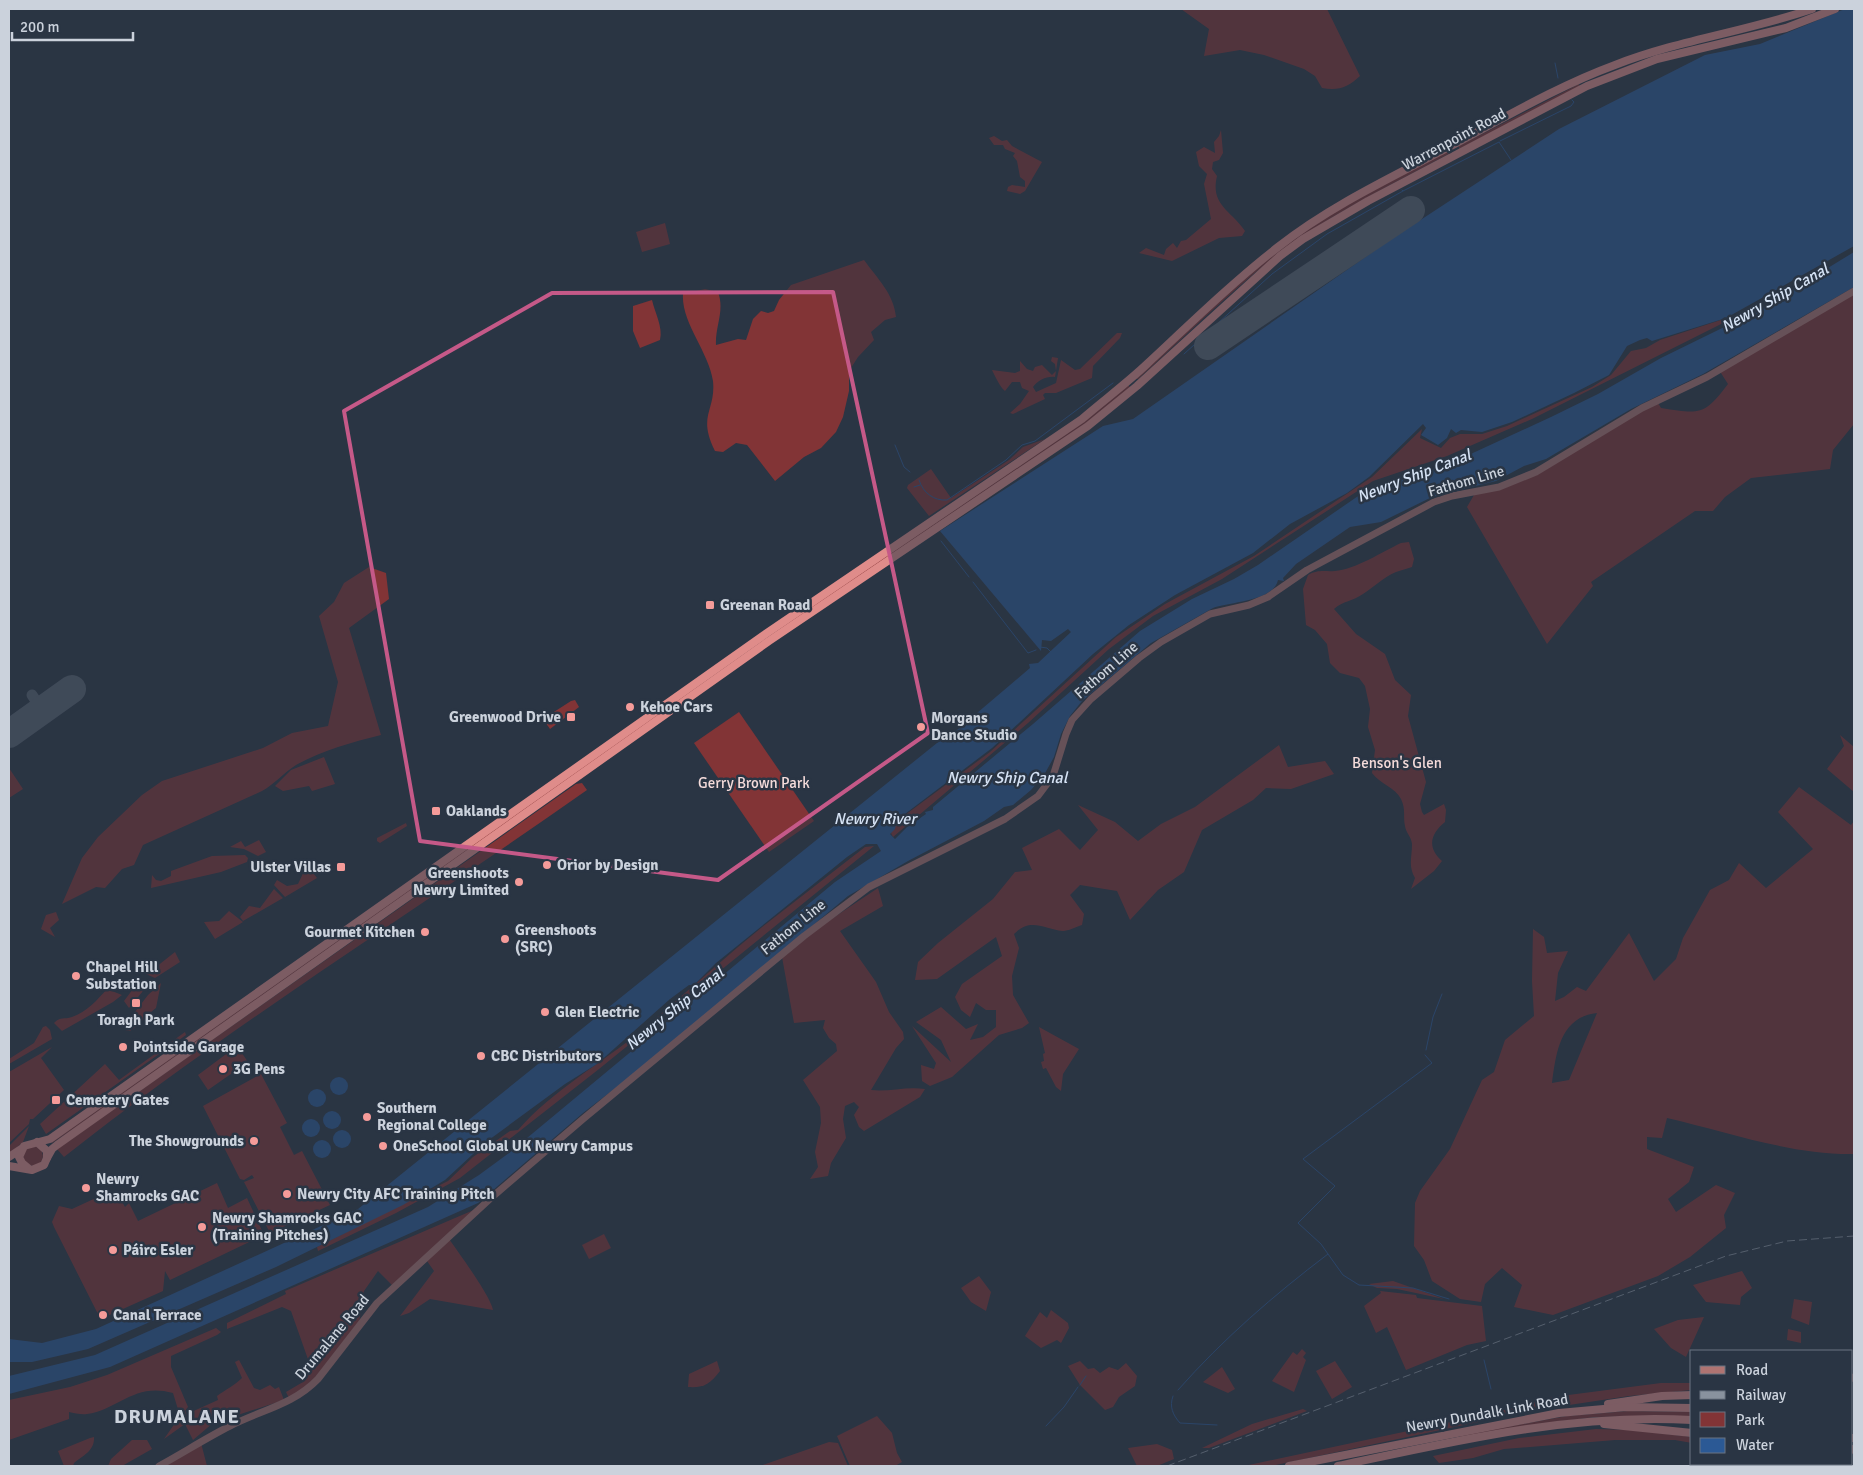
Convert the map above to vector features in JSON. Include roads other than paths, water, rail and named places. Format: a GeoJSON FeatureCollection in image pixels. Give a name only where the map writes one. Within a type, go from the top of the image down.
{"type":"FeatureCollection","features":[{"type":"Feature","properties":{"kind":"highway","name":"Warrenpoint Road"},"geometry":{"type":"LineString","coordinates":[[37,1142],[50,1139],[764,635],[1082,419],[1148,363],[1221,294],[1279,246],[1324,216],[1372,187],[1569,85],[1613,66],[1674,46],[1776,22],[1812,9]]}},
{"type":"Feature","properties":{"kind":"highway","name":"Warrenpoint Road"},"geometry":{"type":"LineString","coordinates":[[47,1158],[52,1149],[57,1145],[769,641],[1088,426],[1137,386],[1280,256],[1303,239],[1368,200],[1544,108],[1630,68],[1786,28],[1835,9]]}},
{"type":"Feature","properties":{"kind":"highway"},"geometry":{"type":"LineString","coordinates":[[9,1157],[28,1143],[37,1142],[45,1148],[47,1158],[40,1167],[9,1166]]}},
{"type":"Feature","properties":{"kind":"highway"},"geometry":{"type":"LineString","coordinates":[[21,1149],[20,1160],[28,1168]]}},
{"type":"Feature","properties":{"kind":"highway"},"geometry":{"type":"LineString","coordinates":[[1560,1412],[1629,1400],[1690,1394]]}},
{"type":"Feature","properties":{"kind":"highway","name":"Newry Dundalk Link Road"},"geometry":{"type":"LineString","coordinates":[[1289,1466],[1560,1412],[1626,1407],[1690,1408]]}},
{"type":"Feature","properties":{"kind":"highway","name":"Newry Dundalk Link Road"},"geometry":{"type":"LineString","coordinates":[[1338,1466],[1567,1423],[1634,1418],[1690,1420]]}},
{"type":"Feature","properties":{"kind":"highway"},"geometry":{"type":"LineString","coordinates":[[1567,1423],[1632,1425],[1690,1433]]}},
{"type":"Feature","properties":{"kind":"main road","name":"Fathom Line"},"geometry":{"type":"LineString","coordinates":[[479,1209],[583,1119],[845,904],[908,866],[1005,818],[1038,796],[1053,776],[1066,734],[1080,710],[1160,642],[1210,614],[1249,605],[1268,597],[1307,570],[1434,502],[1452,496],[1499,487],[1536,472],[1642,408],[1707,377],[1854,291]]}},
{"type":"Feature","properties":{"kind":"main road","name":"Drumalane Road"},"geometry":{"type":"LineString","coordinates":[[159,1466],[229,1426],[284,1404],[301,1394],[318,1379],[377,1303],[479,1209]]}},
{"type":"Feature","properties":{"kind":"water"},"geometry":{"type":"Polygon","coordinates":[[[1845,9],[1854,9],[1854,246],[1726,318],[1652,341],[1647,338],[1627,346],[1609,375],[1512,422],[1482,432],[1461,430],[1456,433],[1451,429],[1447,438],[1438,445],[1421,435],[1426,428],[1423,424],[1369,477],[1347,493],[1290,524],[1253,553],[1175,595],[1129,625],[1093,654],[992,748],[897,820],[895,829],[890,834],[895,839],[907,827],[926,814],[925,812],[933,810],[933,807],[1033,724],[1140,631],[1192,599],[1258,565],[1364,492],[1377,485],[1449,464],[1598,394],[1661,358],[1761,309],[1854,252],[1854,287],[1703,374],[1631,409],[1546,459],[1524,466],[1496,481],[1432,497],[1381,522],[1350,527],[1296,564],[1283,578],[1284,581],[1278,580],[1275,587],[1260,597],[1213,608],[1151,643],[1082,701],[1070,716],[1061,734],[1054,757],[1044,775],[1031,790],[1013,805],[1004,807],[984,821],[908,861],[848,896],[644,1066],[583,1113],[478,1203],[110,1367],[9,1394],[9,1376],[95,1355],[428,1207],[479,1175],[509,1153],[835,882],[881,851],[877,844],[866,844],[847,857],[716,963],[694,985],[689,985],[670,999],[597,1064],[565,1084],[486,1142],[445,1180],[403,1205],[276,1267],[88,1349],[32,1362],[9,1362],[9,1339],[42,1343],[96,1329],[358,1209],[937,743],[957,730],[1030,668],[1029,664],[1038,663],[1071,632],[1068,629],[1051,641],[1042,640],[1041,651],[940,531],[1103,426],[1133,419],[1387,242],[1559,129],[1705,55],[1760,44],[1845,9]]]}},
{"type":"Feature","properties":{"kind":"water"},"geometry":{"type":"Polygon","coordinates":[[[339,1077],[346,1079],[348,1086],[346,1093],[339,1095],[332,1093],[330,1086],[332,1079],[339,1077]]]}},
{"type":"Feature","properties":{"kind":"water"},"geometry":{"type":"Polygon","coordinates":[[[313,1089],[321,1089],[326,1094],[324,1105],[313,1107],[308,1102],[308,1094],[313,1089]]]}},
{"type":"Feature","properties":{"kind":"water"},"geometry":{"type":"Polygon","coordinates":[[[328,1111],[336,1111],[341,1116],[339,1127],[328,1129],[323,1124],[323,1116],[328,1111]]]}},
{"type":"Feature","properties":{"kind":"water"},"geometry":{"type":"Polygon","coordinates":[[[307,1119],[315,1119],[320,1124],[318,1135],[307,1137],[302,1132],[302,1124],[307,1119]]]}},
{"type":"Feature","properties":{"kind":"water"},"geometry":{"type":"Polygon","coordinates":[[[338,1130],[346,1130],[351,1135],[349,1146],[338,1148],[333,1143],[333,1135],[338,1130]]]}},
{"type":"Feature","properties":{"kind":"water"},"geometry":{"type":"Polygon","coordinates":[[[318,1140],[326,1140],[331,1145],[329,1156],[318,1158],[313,1153],[313,1145],[318,1140]]]}},
{"type":"Feature","properties":{"kind":"waterway"},"geometry":{"type":"LineString","coordinates":[[1555,63],[1558,78]]}},
{"type":"Feature","properties":{"kind":"waterway"},"geometry":{"type":"LineString","coordinates":[[1500,141],[1571,106],[1574,102],[1572,100]]}},
{"type":"Feature","properties":{"kind":"waterway"},"geometry":{"type":"LineString","coordinates":[[1402,190],[1499,142],[1511,160]]}},
{"type":"Feature","properties":{"kind":"waterway"},"geometry":{"type":"LineString","coordinates":[[1184,354],[1272,274],[1327,234],[1403,191]]}},
{"type":"Feature","properties":{"kind":"waterway"},"geometry":{"type":"LineString","coordinates":[[919,480],[923,489],[933,498],[947,500],[1006,460],[1022,445],[1035,441],[1113,383]]}},
{"type":"Feature","properties":{"kind":"waterway"},"geometry":{"type":"LineString","coordinates":[[895,445],[904,467],[910,472]]}},
{"type":"Feature","properties":{"kind":"waterway"},"geometry":{"type":"LineString","coordinates":[[914,487],[920,485]]}},
{"type":"Feature","properties":{"kind":"waterway"},"geometry":{"type":"LineString","coordinates":[[941,541],[969,577]]}},
{"type":"Feature","properties":{"kind":"waterway"},"geometry":{"type":"LineString","coordinates":[[973,582],[1028,653],[1036,650]]}},
{"type":"Feature","properties":{"kind":"waterway"},"geometry":{"type":"LineString","coordinates":[[1040,647],[1047,648],[1051,652]]}},
{"type":"Feature","properties":{"kind":"waterway"},"geometry":{"type":"LineString","coordinates":[[1426,1050],[1433,1017],[1442,994]]}},
{"type":"Feature","properties":{"kind":"waterway"},"geometry":{"type":"LineString","coordinates":[[1178,1390],[1250,1318],[1328,1254],[1321,1244],[1298,1223],[1335,1186],[1303,1159],[1432,1063],[1425,1055]]}},
{"type":"Feature","properties":{"kind":"waterway"},"geometry":{"type":"LineString","coordinates":[[1328,1254],[1343,1275],[1359,1285],[1413,1288],[1449,1299]]}},
{"type":"Feature","properties":{"kind":"waterway"},"geometry":{"type":"LineString","coordinates":[[1484,1360],[1491,1389]]}},
{"type":"Feature","properties":{"kind":"waterway"},"geometry":{"type":"LineString","coordinates":[[1080,1385],[1086,1376]]}},
{"type":"Feature","properties":{"kind":"waterway"},"geometry":{"type":"LineString","coordinates":[[1046,1426],[1064,1407],[1078,1387]]}},
{"type":"Feature","properties":{"kind":"waterway"},"geometry":{"type":"LineString","coordinates":[[1173,1396],[1172,1411],[1180,1423],[1217,1425]]}},
{"type":"Feature","properties":{"kind":"railway"},"geometry":{"type":"LineString","coordinates":[[1167,1466],[1726,1256],[1787,1241],[1854,1236]]}},
{"type":"Feature","properties":{"kind":"place","name":"Greenan Road"},"geometry":{"type":"Point","coordinates":[710,605]}},
{"type":"Feature","properties":{"kind":"place","name":"Kehoe Cars"},"geometry":{"type":"Point","coordinates":[630,707]}},
{"type":"Feature","properties":{"kind":"place","name":"Greenwood Drive"},"geometry":{"type":"Point","coordinates":[571,717]}},
{"type":"Feature","properties":{"kind":"place","name":"Morgans Dance Studio"},"geometry":{"type":"Point","coordinates":[921,727]}},
{"type":"Feature","properties":{"kind":"place","name":"Oaklands"},"geometry":{"type":"Point","coordinates":[436,811]}},
{"type":"Feature","properties":{"kind":"place","name":"Orior by Design"},"geometry":{"type":"Point","coordinates":[547,865]}},
{"type":"Feature","properties":{"kind":"place","name":"Ulster Villas"},"geometry":{"type":"Point","coordinates":[341,867]}},
{"type":"Feature","properties":{"kind":"place","name":"Greenshoots Newry Limited"},"geometry":{"type":"Point","coordinates":[519,882]}},
{"type":"Feature","properties":{"kind":"place","name":"Gourmet Kitchen"},"geometry":{"type":"Point","coordinates":[425,932]}},
{"type":"Feature","properties":{"kind":"place","name":"Greenshoots (SRC)"},"geometry":{"type":"Point","coordinates":[505,939]}},
{"type":"Feature","properties":{"kind":"place","name":"Chapel Hill Substation"},"geometry":{"type":"Point","coordinates":[76,976]}},
{"type":"Feature","properties":{"kind":"place","name":"Toragh Park"},"geometry":{"type":"Point","coordinates":[136,1003]}},
{"type":"Feature","properties":{"kind":"place","name":"Glen Electric"},"geometry":{"type":"Point","coordinates":[545,1012]}},
{"type":"Feature","properties":{"kind":"place","name":"Pointside Garage"},"geometry":{"type":"Point","coordinates":[123,1047]}},
{"type":"Feature","properties":{"kind":"place","name":"CBC Distributors"},"geometry":{"type":"Point","coordinates":[481,1056]}},
{"type":"Feature","properties":{"kind":"place","name":"3G Pens"},"geometry":{"type":"Point","coordinates":[223,1069]}},
{"type":"Feature","properties":{"kind":"place","name":"Cemetery Gates"},"geometry":{"type":"Point","coordinates":[56,1100]}},
{"type":"Feature","properties":{"kind":"place","name":"Southern Regional College"},"geometry":{"type":"Point","coordinates":[367,1117]}},
{"type":"Feature","properties":{"kind":"place","name":"The Showgrounds"},"geometry":{"type":"Point","coordinates":[254,1141]}},
{"type":"Feature","properties":{"kind":"place","name":"OneSchool Global UK Newry Campus"},"geometry":{"type":"Point","coordinates":[383,1146]}},
{"type":"Feature","properties":{"kind":"place","name":"Newry Shamrocks GAC"},"geometry":{"type":"Point","coordinates":[86,1188]}},
{"type":"Feature","properties":{"kind":"place","name":"Newry City AFC Training Pitch"},"geometry":{"type":"Point","coordinates":[287,1194]}},
{"type":"Feature","properties":{"kind":"place","name":"Newry Shamrocks GAC (Training Pitches)"},"geometry":{"type":"Point","coordinates":[202,1227]}},
{"type":"Feature","properties":{"kind":"place","name":"Páirc Esler"},"geometry":{"type":"Point","coordinates":[113,1250]}},
{"type":"Feature","properties":{"kind":"place","name":"Canal Terrace"},"geometry":{"type":"Point","coordinates":[103,1315]}},
{"type":"Feature","properties":{"kind":"district","name":"DRUMALANE"},"geometry":{"type":"Point","coordinates":[177,1416]}},
{"type":"Feature","properties":{"kind":"water label","name":"Newry Ship Canal"},"geometry":{"type":"Point","coordinates":[1775,298]}},
{"type":"Feature","properties":{"kind":"water label","name":"Newry Ship Canal"},"geometry":{"type":"Point","coordinates":[1414,476]}},
{"type":"Feature","properties":{"kind":"water label","name":"Newry Ship Canal"},"geometry":{"type":"Point","coordinates":[1007,778]}},
{"type":"Feature","properties":{"kind":"water label","name":"Newry River"},"geometry":{"type":"Point","coordinates":[875,819]}},
{"type":"Feature","properties":{"kind":"water label","name":"Newry Ship Canal"},"geometry":{"type":"Point","coordinates":[675,1009]}},
{"type":"Feature","properties":{"kind":"park label","name":"Benson's Glen"},"geometry":{"type":"Point","coordinates":[1397,763]}},
{"type":"Feature","properties":{"kind":"park label","name":"Gerry Brown Park"},"geometry":{"type":"Point","coordinates":[754,783]}}]}
